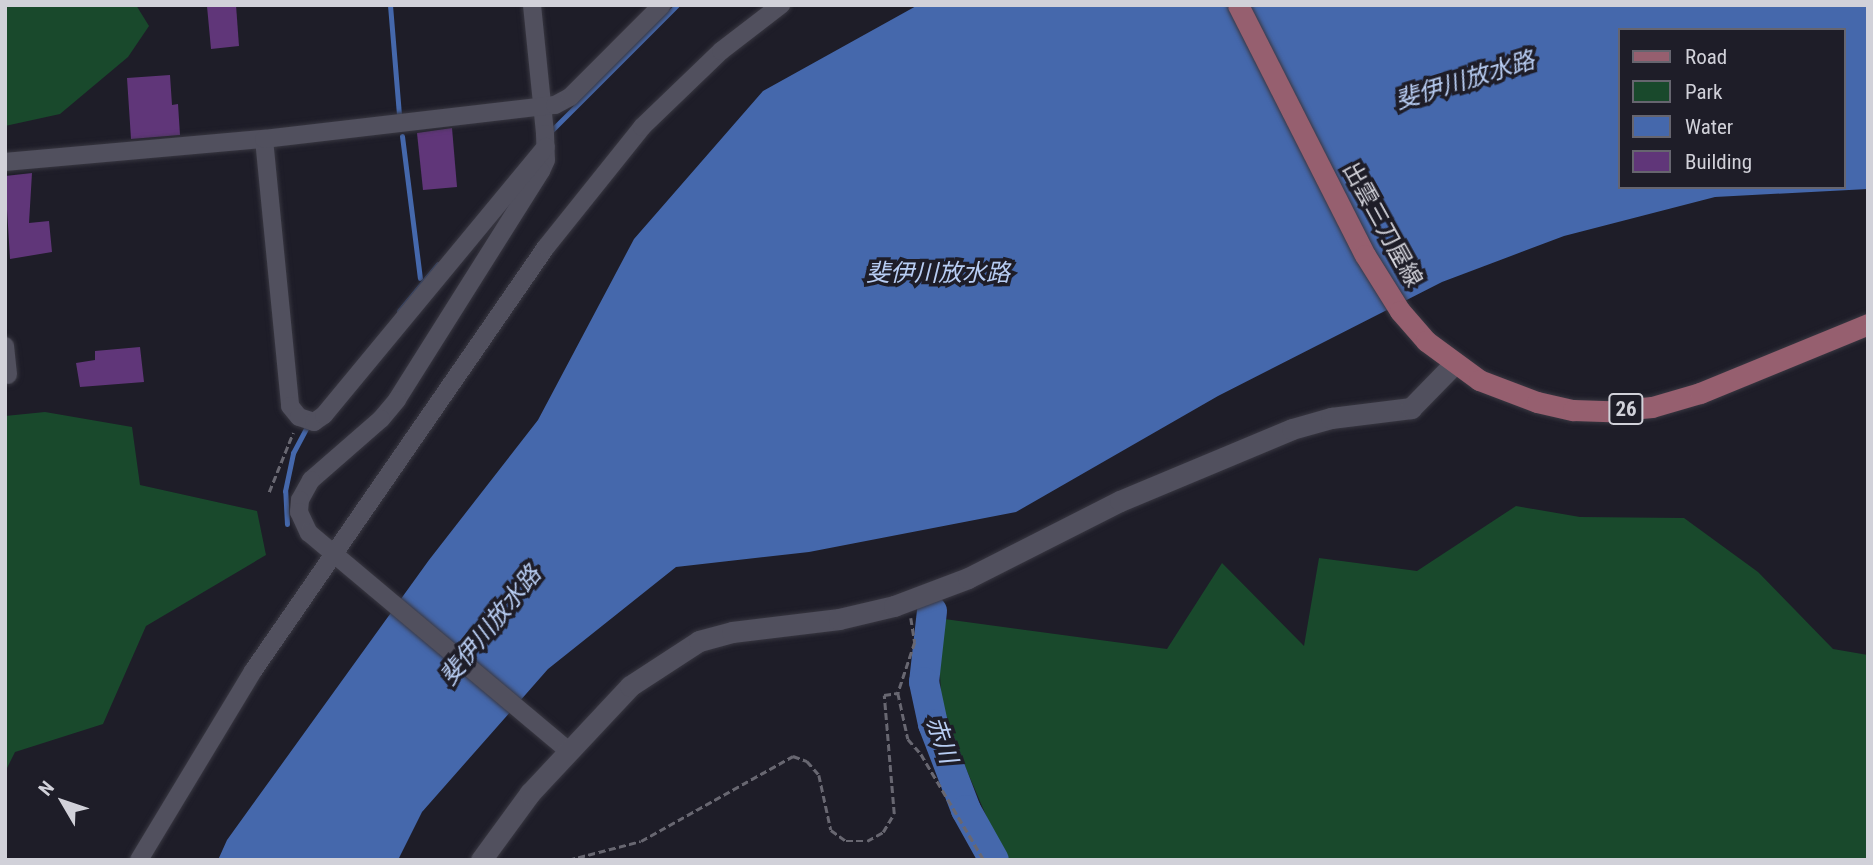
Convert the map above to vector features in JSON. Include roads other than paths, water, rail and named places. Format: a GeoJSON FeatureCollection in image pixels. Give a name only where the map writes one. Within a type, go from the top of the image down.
{"type":"FeatureCollection","features":[{"type":"Feature","properties":{"kind":"main road","name":"出雲三刀屋線"},"geometry":{"type":"LineString","coordinates":[[1238,5],[1365,255],[1400,311],[1426,341],[1479,380],[1537,402],[1573,410],[1642,408],[1700,394],[1868,324]]}},
{"type":"Feature","properties":{"kind":"street"},"geometry":{"type":"LineString","coordinates":[[533,5],[546,141],[541,171],[397,400],[381,419],[304,489],[299,512],[309,533],[568,750]]}},
{"type":"Feature","properties":{"kind":"street"},"geometry":{"type":"LineString","coordinates":[[5,162],[264,139],[544,107],[570,97],[662,5]]}},
{"type":"Feature","properties":{"kind":"street"},"geometry":{"type":"LineString","coordinates":[[139,860],[253,671],[333,552],[461,374],[546,247],[642,127],[721,51],[781,5]]}},
{"type":"Feature","properties":{"kind":"street"},"geometry":{"type":"LineString","coordinates":[[264,139],[290,406],[306,419],[324,415],[546,141]]}},
{"type":"Feature","properties":{"kind":"street"},"geometry":{"type":"LineString","coordinates":[[5,346],[8,375]]}},
{"type":"Feature","properties":{"kind":"street"},"geometry":{"type":"LineString","coordinates":[[481,860],[530,793],[630,686],[699,640],[732,632],[839,619],[909,601],[968,578],[1120,501],[1292,429],[1331,418],[1381,414],[1410,408],[1454,364]]}},
{"type":"Feature","properties":{"kind":"water","name":"斐伊川放水路"},"geometry":{"type":"Polygon","coordinates":[[[918,5],[1868,5],[1868,189],[1715,197],[1564,236],[1442,282],[1218,396],[1016,512],[809,552],[676,567],[548,669],[422,812],[398,860],[218,860],[227,840],[429,560],[538,420],[634,239],[763,91],[918,5]]]}},
{"type":"Feature","properties":{"kind":"waterway"},"geometry":{"type":"LineString","coordinates":[[390,5],[399,114]]}},
{"type":"Feature","properties":{"kind":"waterway"},"geometry":{"type":"LineString","coordinates":[[548,134],[677,5]]}},
{"type":"Feature","properties":{"kind":"waterway"},"geometry":{"type":"LineString","coordinates":[[402,136],[420,278]]}},
{"type":"Feature","properties":{"kind":"waterway"},"geometry":{"type":"LineString","coordinates":[[399,311],[438,264]]}},
{"type":"Feature","properties":{"kind":"waterway"},"geometry":{"type":"LineString","coordinates":[[287,524],[285,491],[293,453],[308,425]]}},
{"type":"Feature","properties":{"kind":"waterway","name":"赤川"},"geometry":{"type":"LineString","coordinates":[[932,611],[924,682],[933,724],[966,810],[994,860]]}}]}
